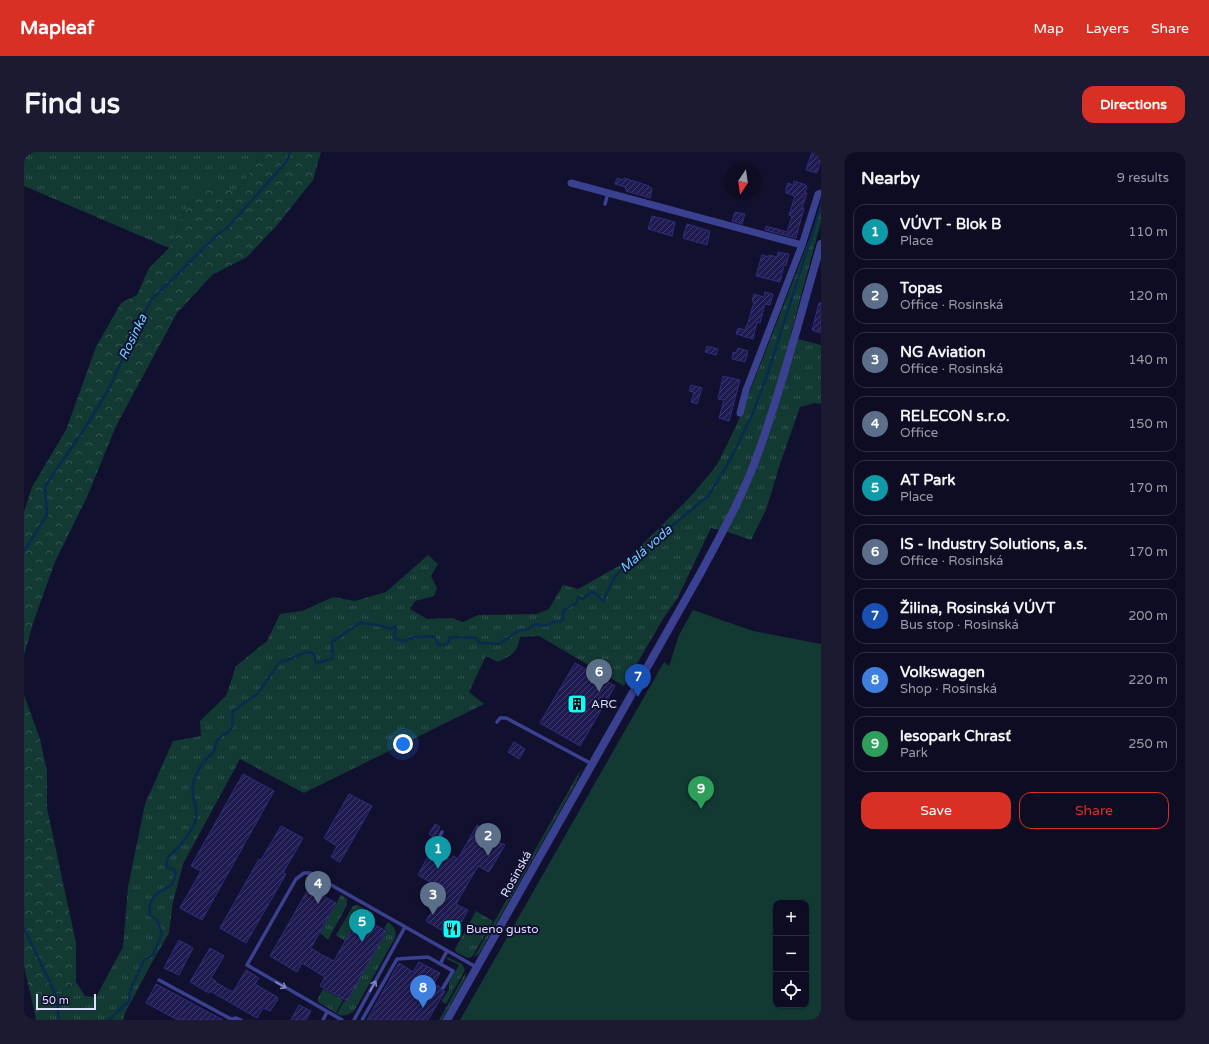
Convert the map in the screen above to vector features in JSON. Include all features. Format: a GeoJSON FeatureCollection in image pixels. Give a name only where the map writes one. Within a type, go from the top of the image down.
{"type":"FeatureCollection","features":[{"type":"Feature","properties":{"kind":"street"},"geometry":{"type":"LineString","coordinates":[[571,183],[802,245]]}},
{"type":"Feature","properties":{"kind":"street"},"geometry":{"type":"LineString","coordinates":[[740,413],[746,390],[802,245],[818,194],[821,193]]}},
{"type":"Feature","properties":{"kind":"street","name":"Rosinská"},"geometry":{"type":"LineString","coordinates":[[447,1020],[700,574],[736,505],[760,448],[821,244]]}},
{"type":"Feature","properties":{"kind":"lane"},"geometry":{"type":"LineString","coordinates":[[605,204],[608,193]]}},
{"type":"Feature","properties":{"kind":"lane"},"geometry":{"type":"LineString","coordinates":[[497,722],[500,718],[506,718],[592,764]]}},
{"type":"Feature","properties":{"kind":"lane"},"geometry":{"type":"LineString","coordinates":[[435,845],[442,832]]}},
{"type":"Feature","properties":{"kind":"lane"},"geometry":{"type":"LineString","coordinates":[[342,1020],[247,965],[296,879],[304,873],[310,873],[477,968]]}},
{"type":"Feature","properties":{"kind":"lane"},"geometry":{"type":"LineString","coordinates":[[354,1020],[405,927]]}},
{"type":"Feature","properties":{"kind":"lane"},"geometry":{"type":"LineString","coordinates":[[440,964],[447,951]]}},
{"type":"Feature","properties":{"kind":"lane"},"geometry":{"type":"LineString","coordinates":[[362,1020],[397,959],[428,957],[453,971],[443,988]]}},
{"type":"Feature","properties":{"kind":"lane"},"geometry":{"type":"LineString","coordinates":[[160,980],[230,1019],[236,1018],[241,1020]]}},
{"type":"Feature","properties":{"kind":"lane"},"geometry":{"type":"LineString","coordinates":[[322,1020],[327,1012]]}},
{"type":"Feature","properties":{"kind":"green space"},"geometry":{"type":"Polygon","coordinates":[[[24,152],[264,152],[237,192],[188,204],[169,248],[24,186],[24,152]]]}},
{"type":"Feature","properties":{"kind":"green space"},"geometry":{"type":"Polygon","coordinates":[[[264,152],[321,152],[313,180],[278,224],[247,257],[212,275],[177,313],[116,426],[87,497],[55,562],[34,620],[24,655],[24,512],[32,487],[66,430],[96,347],[121,303],[137,295],[149,268],[169,248],[188,204],[204,184],[237,192],[264,152]]]}},
{"type":"Feature","properties":{"kind":"green space"},"geometry":{"type":"Polygon","coordinates":[[[821,201],[821,222],[790,337],[821,345],[821,404],[815,403],[800,407],[766,510],[751,540],[711,528],[678,597],[663,619],[624,686],[539,636],[520,637],[517,647],[513,653],[507,657],[498,662],[486,656],[469,692],[484,704],[304,793],[240,759],[183,864],[173,902],[169,933],[125,1013],[123,1020],[36,1020],[35,1014],[76,982],[85,996],[96,997],[123,947],[128,887],[145,804],[173,741],[201,736],[200,721],[226,696],[236,666],[267,641],[280,614],[302,611],[333,597],[355,601],[386,592],[428,555],[438,564],[431,576],[437,588],[434,596],[415,601],[410,609],[427,619],[452,618],[463,622],[478,615],[537,614],[549,609],[563,585],[578,589],[624,563],[692,495],[717,465],[737,424],[818,216],[821,201]]]}},
{"type":"Feature","properties":{"kind":"green space"},"geometry":{"type":"Polygon","coordinates":[[[693,610],[753,631],[821,644],[821,1020],[460,1020],[664,662],[669,666],[679,635],[693,610]]]}},
{"type":"Feature","properties":{"kind":"green space"},"geometry":{"type":"Polygon","coordinates":[[[24,695],[40,739],[47,771],[47,808],[76,943],[76,982],[35,1014],[24,966],[24,695]]]}},
{"type":"Feature","properties":{"kind":"green space"},"geometry":{"type":"Polygon","coordinates":[[[581,769],[577,781],[479,954],[474,957],[581,769]]]}},
{"type":"Feature","properties":{"kind":"green space"},"geometry":{"type":"Polygon","coordinates":[[[341,895],[347,899],[347,905],[328,940],[320,933],[341,895]]]}},
{"type":"Feature","properties":{"kind":"green space"},"geometry":{"type":"Polygon","coordinates":[[[357,905],[364,908],[345,941],[336,935],[353,906],[357,905]]]}},
{"type":"Feature","properties":{"kind":"green space"},"geometry":{"type":"Polygon","coordinates":[[[476,911],[493,921],[472,957],[468,958],[456,952],[455,949],[476,911]]]}},
{"type":"Feature","properties":{"kind":"green space"},"geometry":{"type":"Polygon","coordinates":[[[388,922],[394,928],[396,933],[395,938],[354,1011],[346,1015],[337,1014],[344,1001],[346,1002],[387,931],[384,928],[388,922]]]}},
{"type":"Feature","properties":{"kind":"green space"},"geometry":{"type":"Polygon","coordinates":[[[447,957],[462,964],[465,970],[446,1004],[442,1002],[442,1000],[449,989],[449,982],[459,965],[447,959],[447,957]]]}},
{"type":"Feature","properties":{"kind":"green space"},"geometry":{"type":"Polygon","coordinates":[[[466,972],[465,979],[442,1020],[439,1020],[466,972]]]}},
{"type":"Feature","properties":{"kind":"green space"},"geometry":{"type":"Polygon","coordinates":[[[323,989],[343,1000],[336,1013],[318,1002],[318,998],[323,989]]]}},
{"type":"Feature","properties":{"kind":"building"},"geometry":{"type":"Polygon","coordinates":[[[812,152],[821,152],[821,160],[817,173],[806,170],[812,152]]]}},
{"type":"Feature","properties":{"kind":"building"},"geometry":{"type":"Polygon","coordinates":[[[617,178],[623,180],[624,178],[649,186],[652,188],[650,198],[626,191],[625,187],[615,184],[617,178]]]}},
{"type":"Feature","properties":{"kind":"building"},"geometry":{"type":"Polygon","coordinates":[[[794,181],[806,185],[807,187],[805,193],[807,193],[802,208],[804,208],[796,238],[765,230],[766,226],[787,232],[792,216],[789,215],[795,196],[786,193],[786,188],[788,183],[793,185],[794,181]]]}},
{"type":"Feature","properties":{"kind":"building"},"geometry":{"type":"Polygon","coordinates":[[[735,212],[745,214],[742,224],[732,221],[735,212]]]}},
{"type":"Feature","properties":{"kind":"building"},"geometry":{"type":"Polygon","coordinates":[[[652,216],[675,222],[672,236],[648,229],[652,216]]]}},
{"type":"Feature","properties":{"kind":"building"},"geometry":{"type":"Polygon","coordinates":[[[687,224],[710,231],[707,245],[683,238],[687,224]]]}},
{"type":"Feature","properties":{"kind":"building"},"geometry":{"type":"Polygon","coordinates":[[[778,252],[789,254],[786,266],[784,265],[780,282],[756,276],[762,255],[777,257],[778,252]]]}},
{"type":"Feature","properties":{"kind":"building"},"geometry":{"type":"Polygon","coordinates":[[[765,292],[773,294],[770,305],[765,304],[760,323],[757,322],[753,339],[736,334],[738,328],[745,330],[747,326],[754,302],[752,301],[754,294],[764,297],[765,292]]]}},
{"type":"Feature","properties":{"kind":"building"},"geometry":{"type":"Polygon","coordinates":[[[819,303],[821,303],[821,333],[812,330],[819,303]]]}},
{"type":"Feature","properties":{"kind":"building"},"geometry":{"type":"Polygon","coordinates":[[[707,346],[718,349],[716,355],[705,352],[707,346]]]}},
{"type":"Feature","properties":{"kind":"building"},"geometry":{"type":"Polygon","coordinates":[[[738,348],[748,351],[745,362],[732,359],[733,352],[736,353],[738,348]]]}},
{"type":"Feature","properties":{"kind":"building"},"geometry":{"type":"Polygon","coordinates":[[[723,376],[740,380],[729,421],[719,418],[724,400],[718,399],[723,376]]]}},
{"type":"Feature","properties":{"kind":"building"},"geometry":{"type":"Polygon","coordinates":[[[691,385],[702,388],[697,404],[691,402],[694,392],[689,391],[691,385]]]}},
{"type":"Feature","properties":{"kind":"building","name":"ARC"},"geometry":{"type":"Polygon","coordinates":[[[575,663],[615,686],[580,746],[540,723],[575,663]]]}},
{"type":"Feature","properties":{"kind":"building"},"geometry":{"type":"Polygon","coordinates":[[[514,742],[525,749],[519,759],[508,752],[514,742]]]}},
{"type":"Feature","properties":{"kind":"building"},"geometry":{"type":"Polygon","coordinates":[[[243,774],[274,791],[202,920],[180,908],[201,871],[191,866],[243,774]]]}},
{"type":"Feature","properties":{"kind":"building"},"geometry":{"type":"Polygon","coordinates":[[[349,794],[372,806],[340,862],[331,857],[337,846],[324,838],[349,794]]]}},
{"type":"Feature","properties":{"kind":"building"},"geometry":{"type":"Polygon","coordinates":[[[435,824],[440,827],[434,838],[429,834],[435,824]]]}},
{"type":"Feature","properties":{"kind":"building"},"geometry":{"type":"Polygon","coordinates":[[[482,824],[500,834],[496,841],[505,845],[489,872],[478,866],[456,904],[468,910],[453,937],[426,921],[444,890],[418,875],[433,847],[437,847],[441,850],[439,853],[451,860],[453,856],[458,859],[477,825],[480,827],[482,824]]]}},
{"type":"Feature","properties":{"kind":"building"},"geometry":{"type":"Polygon","coordinates":[[[281,826],[303,838],[283,873],[286,874],[246,943],[220,928],[259,859],[261,860],[281,826]]]}},
{"type":"Feature","properties":{"kind":"building"},"geometry":{"type":"Polygon","coordinates":[[[309,888],[336,903],[311,948],[322,955],[334,961],[359,916],[386,931],[347,1001],[320,986],[325,977],[302,963],[297,972],[270,956],[309,888]]]}},
{"type":"Feature","properties":{"kind":"building"},"geometry":{"type":"Polygon","coordinates":[[[179,940],[193,948],[179,975],[164,968],[179,940]]]}},
{"type":"Feature","properties":{"kind":"building"},"geometry":{"type":"Polygon","coordinates":[[[210,948],[224,956],[211,978],[216,981],[215,982],[233,992],[246,970],[259,978],[255,984],[277,997],[278,999],[270,1011],[263,1008],[257,1018],[210,991],[209,993],[190,982],[210,948]]]}},
{"type":"Feature","properties":{"kind":"building"},"geometry":{"type":"Polygon","coordinates":[[[419,962],[440,973],[434,984],[440,987],[441,991],[445,991],[428,1020],[367,1020],[399,963],[413,972],[419,962]]]}},
{"type":"Feature","properties":{"kind":"building"},"geometry":{"type":"Polygon","coordinates":[[[156,984],[223,1020],[178,1020],[146,1003],[156,984]]]}},
{"type":"Feature","properties":{"kind":"building"},"geometry":{"type":"Polygon","coordinates":[[[299,1005],[311,1011],[306,1020],[291,1020],[299,1005]]]}},
{"type":"Feature","properties":{"kind":"waterway","name":"Rosinka"},"geometry":{"type":"LineString","coordinates":[[24,551],[47,515],[45,486],[87,425],[107,392],[151,300],[218,234],[227,228],[287,161],[290,152]]}},
{"type":"Feature","properties":{"kind":"waterway","name":"Malá voda"},"geometry":{"type":"LineString","coordinates":[[109,1020],[129,1001],[130,991],[144,960],[153,955],[162,934],[157,920],[150,915],[150,904],[158,893],[172,885],[176,873],[173,869],[167,867],[167,859],[187,837],[195,822],[196,812],[193,795],[195,777],[205,760],[214,752],[216,742],[223,734],[228,733],[232,727],[233,711],[258,693],[279,663],[307,652],[312,653],[315,656],[315,661],[318,663],[333,658],[332,642],[360,623],[378,625],[391,629],[395,626],[396,629],[394,634],[396,639],[405,641],[414,637],[434,636],[438,644],[444,645],[448,642],[450,637],[476,638],[480,643],[499,644],[520,630],[526,630],[536,624],[545,626],[553,622],[560,622],[563,619],[564,610],[576,604],[578,597],[583,599],[591,592],[596,594],[603,601],[615,576],[709,495],[730,460],[752,415],[768,373],[821,206]]}},
{"type":"Feature","properties":{"kind":"waterway","name":"Rosinka"},"geometry":{"type":"LineString","coordinates":[[24,928],[56,995],[59,1020]]}},
{"type":"Feature","properties":{"kind":"place","name":"IS - Industry Solutions, a.s."},"geometry":{"type":"Point","coordinates":[599,692]}},
{"type":"Feature","properties":{"kind":"place","name":"Žilina, Rosinská VÚVT"},"geometry":{"type":"Point","coordinates":[638,697]}},
{"type":"Feature","properties":{"kind":"place","name":"ARC"},"geometry":{"type":"Point","coordinates":[577,704]}},
{"type":"Feature","properties":{"kind":"place","name":"lesopark Chrasť"},"geometry":{"type":"Point","coordinates":[701,809]}},
{"type":"Feature","properties":{"kind":"place","name":"Topas"},"geometry":{"type":"Point","coordinates":[488,856]}},
{"type":"Feature","properties":{"kind":"place","name":"VÚVT - Blok B"},"geometry":{"type":"Point","coordinates":[438,869]}},
{"type":"Feature","properties":{"kind":"place","name":"RELECON s.r.o."},"geometry":{"type":"Point","coordinates":[318,904]}},
{"type":"Feature","properties":{"kind":"place","name":"NG Aviation"},"geometry":{"type":"Point","coordinates":[433,915]}},
{"type":"Feature","properties":{"kind":"place","name":"Bueno gusto"},"geometry":{"type":"Point","coordinates":[452,929]}},
{"type":"Feature","properties":{"kind":"place","name":"AT Park"},"geometry":{"type":"Point","coordinates":[362,942]}},
{"type":"Feature","properties":{"kind":"place","name":"Volkswagen"},"geometry":{"type":"Point","coordinates":[423,1008]}}]}
